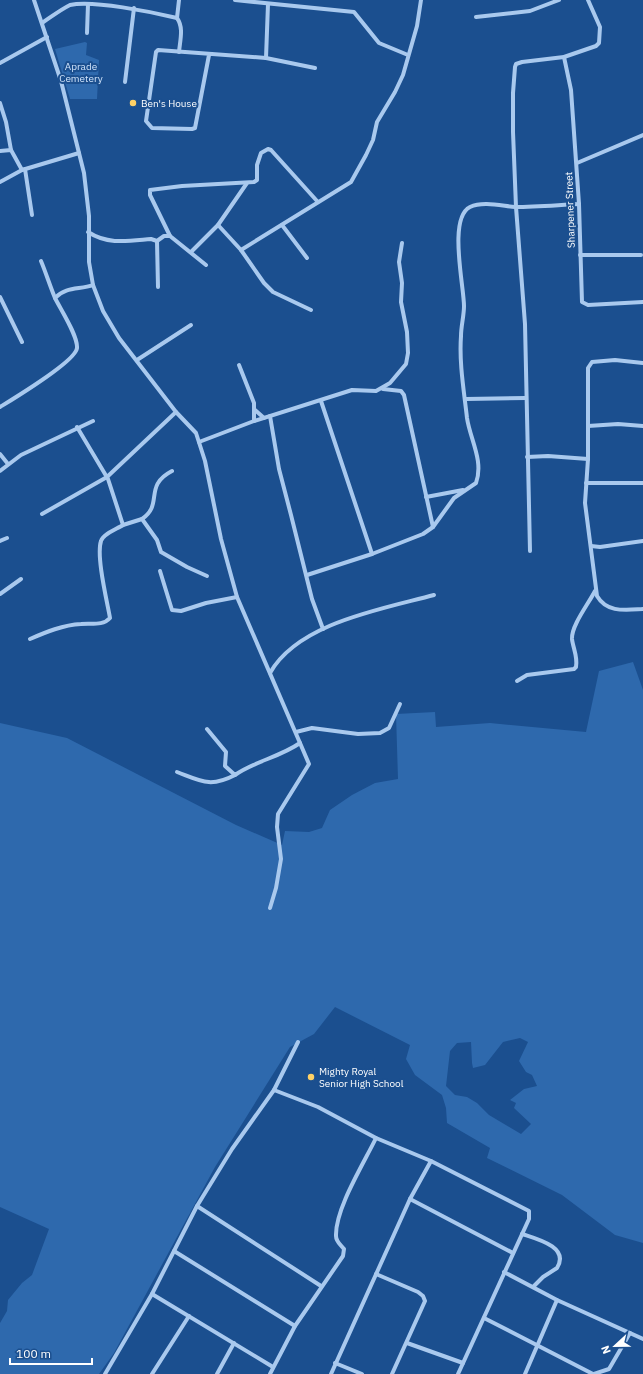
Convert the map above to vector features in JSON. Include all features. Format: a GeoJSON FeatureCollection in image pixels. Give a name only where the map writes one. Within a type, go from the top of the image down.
{"type":"FeatureCollection","features":[{"type":"Feature","properties":{"kind":"street"},"geometry":{"type":"LineString","coordinates":[[34,0],[61,81],[79,153],[87,194],[89,262],[93,285],[105,316],[119,338],[138,360],[176,412],[191,426],[199,442],[221,539],[237,597],[296,732],[308,764],[278,814],[277,828],[281,859],[276,888],[270,908]]}},
{"type":"Feature","properties":{"kind":"street"},"geometry":{"type":"LineString","coordinates":[[179,0],[177,18],[181,29],[179,52]]}},
{"type":"Feature","properties":{"kind":"street"},"geometry":{"type":"LineString","coordinates":[[235,0],[354,12],[379,43],[408,56]]}},
{"type":"Feature","properties":{"kind":"street"},"geometry":{"type":"LineString","coordinates":[[241,250],[317,202],[346,186],[354,177],[373,140],[376,122],[395,92],[417,26],[421,0]]}},
{"type":"Feature","properties":{"kind":"street"},"geometry":{"type":"LineString","coordinates":[[476,17],[530,11],[559,0]]}},
{"type":"Feature","properties":{"kind":"street"},"geometry":{"type":"LineString","coordinates":[[530,551],[525,324],[516,207],[512,93],[514,68],[516,64],[522,62],[564,57],[599,44],[600,27],[588,0]]}},
{"type":"Feature","properties":{"kind":"street"},"geometry":{"type":"LineString","coordinates":[[42,23],[61,10],[72,5],[102,2],[177,18]]}},
{"type":"Feature","properties":{"kind":"street"},"geometry":{"type":"LineString","coordinates":[[87,33],[88,4]]}},
{"type":"Feature","properties":{"kind":"street"},"geometry":{"type":"LineString","coordinates":[[266,58],[268,4]]}},
{"type":"Feature","properties":{"kind":"street"},"geometry":{"type":"LineString","coordinates":[[125,82],[134,8]]}},
{"type":"Feature","properties":{"kind":"street"},"geometry":{"type":"LineString","coordinates":[[0,63],[47,37]]}},
{"type":"Feature","properties":{"kind":"street"},"geometry":{"type":"LineString","coordinates":[[209,55],[195,128],[152,128],[146,121],[156,52],[160,49],[209,55],[266,58],[316,68]]}},
{"type":"Feature","properties":{"kind":"street","name":"Sharpener Street"},"geometry":{"type":"LineString","coordinates":[[564,57],[572,90],[579,204],[582,302],[588,305],[643,302]]}},
{"type":"Feature","properties":{"kind":"street"},"geometry":{"type":"LineString","coordinates":[[0,103],[6,122],[11,150],[24,170],[32,215]]}},
{"type":"Feature","properties":{"kind":"street"},"geometry":{"type":"LineString","coordinates":[[577,163],[643,135]]}},
{"type":"Feature","properties":{"kind":"street"},"geometry":{"type":"LineString","coordinates":[[206,264],[170,236],[150,195],[150,190],[182,186],[247,183],[257,180],[257,165],[261,153],[268,149],[317,202]]}},
{"type":"Feature","properties":{"kind":"street"},"geometry":{"type":"LineString","coordinates":[[0,151],[11,150]]}},
{"type":"Feature","properties":{"kind":"street"},"geometry":{"type":"LineString","coordinates":[[0,182],[24,170],[79,153]]}},
{"type":"Feature","properties":{"kind":"street"},"geometry":{"type":"LineString","coordinates":[[191,252],[218,225],[247,183]]}},
{"type":"Feature","properties":{"kind":"street"},"geometry":{"type":"LineString","coordinates":[[426,497],[464,490],[472,487],[476,483],[479,470],[468,419],[460,337],[464,307],[458,235],[462,215],[470,207],[478,205],[516,207],[579,204]]}},
{"type":"Feature","properties":{"kind":"street"},"geometry":{"type":"LineString","coordinates":[[218,225],[241,250],[264,283],[273,292],[311,310]]}},
{"type":"Feature","properties":{"kind":"street"},"geometry":{"type":"LineString","coordinates":[[282,225],[307,258]]}},
{"type":"Feature","properties":{"kind":"street"},"geometry":{"type":"LineString","coordinates":[[88,232],[97,238],[108,241],[151,239],[157,241]]}},
{"type":"Feature","properties":{"kind":"street"},"geometry":{"type":"LineString","coordinates":[[157,241],[164,236],[170,236]]}},
{"type":"Feature","properties":{"kind":"street"},"geometry":{"type":"LineString","coordinates":[[157,241],[158,287]]}},
{"type":"Feature","properties":{"kind":"street"},"geometry":{"type":"LineString","coordinates":[[383,389],[406,364],[408,354],[407,332],[401,302],[402,284],[399,262],[402,244]]}},
{"type":"Feature","properties":{"kind":"street"},"geometry":{"type":"LineString","coordinates":[[580,254],[641,255]]}},
{"type":"Feature","properties":{"kind":"street"},"geometry":{"type":"LineString","coordinates":[[0,407],[59,368],[76,352],[77,349],[75,338],[55,298],[41,261]]}},
{"type":"Feature","properties":{"kind":"street"},"geometry":{"type":"LineString","coordinates":[[55,298],[59,293],[71,288],[83,288],[93,285]]}},
{"type":"Feature","properties":{"kind":"street"},"geometry":{"type":"LineString","coordinates":[[0,296],[22,342]]}},
{"type":"Feature","properties":{"kind":"street"},"geometry":{"type":"LineString","coordinates":[[138,360],[191,326]]}},
{"type":"Feature","properties":{"kind":"street"},"geometry":{"type":"LineString","coordinates":[[643,363],[602,360],[590,364],[588,368],[588,459],[585,503],[596,591],[602,604],[608,608],[643,609]]}},
{"type":"Feature","properties":{"kind":"street"},"geometry":{"type":"LineString","coordinates":[[239,365],[255,410],[254,421]]}},
{"type":"Feature","properties":{"kind":"street"},"geometry":{"type":"LineString","coordinates":[[199,442],[254,421],[352,390],[376,391],[383,389],[401,391],[404,395],[433,527]]}},
{"type":"Feature","properties":{"kind":"street"},"geometry":{"type":"LineString","coordinates":[[466,400],[526,398]]}},
{"type":"Feature","properties":{"kind":"street"},"geometry":{"type":"LineString","coordinates":[[321,401],[372,554]]}},
{"type":"Feature","properties":{"kind":"street"},"geometry":{"type":"LineString","coordinates":[[255,410],[264,418]]}},
{"type":"Feature","properties":{"kind":"street"},"geometry":{"type":"LineString","coordinates":[[42,514],[107,477],[176,412]]}},
{"type":"Feature","properties":{"kind":"street"},"geometry":{"type":"LineString","coordinates":[[270,416],[280,469],[308,575],[312,599],[323,629]]}},
{"type":"Feature","properties":{"kind":"street"},"geometry":{"type":"LineString","coordinates":[[0,471],[21,455],[77,427],[93,421]]}},
{"type":"Feature","properties":{"kind":"street"},"geometry":{"type":"LineString","coordinates":[[588,426],[618,424],[643,426]]}},
{"type":"Feature","properties":{"kind":"street"},"geometry":{"type":"LineString","coordinates":[[77,427],[107,477],[123,525]]}},
{"type":"Feature","properties":{"kind":"street"},"geometry":{"type":"LineString","coordinates":[[0,454],[8,464]]}},
{"type":"Feature","properties":{"kind":"street"},"geometry":{"type":"LineString","coordinates":[[527,457],[548,456],[588,459]]}},
{"type":"Feature","properties":{"kind":"street"},"geometry":{"type":"LineString","coordinates":[[30,639],[66,625],[107,622],[110,618],[102,563],[101,541],[104,537],[123,525],[142,519],[152,510],[155,486],[158,481],[172,471]]}},
{"type":"Feature","properties":{"kind":"street"},"geometry":{"type":"LineString","coordinates":[[586,483],[643,483]]}},
{"type":"Feature","properties":{"kind":"street"},"geometry":{"type":"LineString","coordinates":[[308,575],[372,554],[423,534],[433,527],[454,498],[464,490]]}},
{"type":"Feature","properties":{"kind":"street"},"geometry":{"type":"LineString","coordinates":[[142,519],[158,540],[161,552],[187,567],[207,576]]}},
{"type":"Feature","properties":{"kind":"street"},"geometry":{"type":"LineString","coordinates":[[0,541],[7,538]]}},
{"type":"Feature","properties":{"kind":"street"},"geometry":{"type":"LineString","coordinates":[[591,546],[600,547],[643,541]]}},
{"type":"Feature","properties":{"kind":"street"},"geometry":{"type":"LineString","coordinates":[[160,571],[172,610],[181,610],[237,597]]}},
{"type":"Feature","properties":{"kind":"street"},"geometry":{"type":"LineString","coordinates":[[0,594],[21,579]]}},
{"type":"Feature","properties":{"kind":"street"},"geometry":{"type":"LineString","coordinates":[[517,681],[527,675],[576,667],[575,649],[572,639],[573,629],[596,591]]}},
{"type":"Feature","properties":{"kind":"street"},"geometry":{"type":"LineString","coordinates":[[270,673],[280,658],[290,648],[311,633],[363,614],[434,595]]}},
{"type":"Feature","properties":{"kind":"street"},"geometry":{"type":"LineString","coordinates":[[296,732],[312,728],[358,734],[380,733],[389,728],[400,704]]}},
{"type":"Feature","properties":{"kind":"street"},"geometry":{"type":"LineString","coordinates":[[207,729],[226,752],[225,766],[235,775]]}},
{"type":"Feature","properties":{"kind":"street"},"geometry":{"type":"LineString","coordinates":[[177,772],[205,782],[214,783],[235,775],[250,766],[300,743]]}},
{"type":"Feature","properties":{"kind":"street"},"geometry":{"type":"LineString","coordinates":[[105,1374],[152,1294],[197,1206],[232,1149],[274,1090],[298,1042]]}},
{"type":"Feature","properties":{"kind":"street"},"geometry":{"type":"LineString","coordinates":[[274,1090],[318,1107],[376,1138],[431,1160],[529,1211],[529,1219],[458,1374]]}},
{"type":"Feature","properties":{"kind":"street"},"geometry":{"type":"LineString","coordinates":[[270,1374],[295,1326],[343,1256],[344,1249],[337,1241],[336,1235],[342,1208],[376,1138]]}},
{"type":"Feature","properties":{"kind":"street"},"geometry":{"type":"LineString","coordinates":[[331,1374],[410,1200],[431,1160]]}},
{"type":"Feature","properties":{"kind":"street"},"geometry":{"type":"LineString","coordinates":[[410,1200],[513,1253]]}},
{"type":"Feature","properties":{"kind":"street"},"geometry":{"type":"LineString","coordinates":[[197,1206],[321,1286]]}},
{"type":"Feature","properties":{"kind":"street"},"geometry":{"type":"LineString","coordinates":[[522,1234],[551,1246],[557,1251],[560,1258],[557,1268],[543,1276],[534,1286]]}},
{"type":"Feature","properties":{"kind":"street"},"geometry":{"type":"LineString","coordinates":[[174,1252],[295,1326]]}},
{"type":"Feature","properties":{"kind":"street"},"geometry":{"type":"LineString","coordinates":[[504,1272],[534,1286],[557,1300],[643,1339]]}},
{"type":"Feature","properties":{"kind":"street"},"geometry":{"type":"LineString","coordinates":[[376,1274],[418,1292],[423,1296],[425,1301],[392,1374]]}},
{"type":"Feature","properties":{"kind":"street"},"geometry":{"type":"LineString","coordinates":[[152,1294],[273,1367]]}},
{"type":"Feature","properties":{"kind":"street"},"geometry":{"type":"LineString","coordinates":[[525,1374],[557,1300]]}},
{"type":"Feature","properties":{"kind":"street"},"geometry":{"type":"LineString","coordinates":[[152,1374],[189,1316]]}},
{"type":"Feature","properties":{"kind":"street"},"geometry":{"type":"LineString","coordinates":[[484,1318],[593,1374],[608,1369],[630,1333]]}},
{"type":"Feature","properties":{"kind":"street"},"geometry":{"type":"LineString","coordinates":[[407,1343],[463,1363]]}},
{"type":"Feature","properties":{"kind":"street"},"geometry":{"type":"LineString","coordinates":[[217,1374],[234,1344]]}},
{"type":"Feature","properties":{"kind":"street"},"geometry":{"type":"LineString","coordinates":[[335,1363],[362,1374]]}},
{"type":"Feature","properties":{"kind":"green space","name":"Aprade Cemetery"},"geometry":{"type":"Polygon","coordinates":[[[85,42],[87,43],[86,55],[99,60],[97,99],[70,99],[55,49],[85,42]]]}},
{"type":"Feature","properties":{"kind":"green space"},"geometry":{"type":"Polygon","coordinates":[[[633,662],[643,690],[643,1243],[615,1235],[562,1195],[487,1158],[490,1148],[447,1123],[446,1108],[442,1095],[415,1075],[406,1059],[410,1045],[335,1007],[314,1034],[290,1047],[215,1167],[114,1353],[99,1374],[0,1374],[0,1323],[7,1311],[8,1300],[22,1283],[32,1275],[49,1229],[0,1207],[0,723],[67,738],[236,825],[282,845],[285,831],[309,832],[322,828],[330,810],[352,795],[375,783],[398,779],[396,714],[435,712],[436,727],[490,723],[586,732],[599,671],[633,662]],[[520,1038],[503,1042],[485,1065],[473,1068],[471,1042],[457,1043],[450,1051],[446,1086],[455,1095],[467,1097],[477,1103],[489,1115],[521,1134],[531,1124],[514,1108],[516,1103],[510,1100],[524,1089],[537,1086],[532,1075],[526,1072],[519,1061],[528,1042],[520,1038]]]}},
{"type":"Feature","properties":{"kind":"place","name":"Ben's House"},"geometry":{"type":"Point","coordinates":[133,103]}},
{"type":"Feature","properties":{"kind":"place","name":"Mighty Royal Senior High School"},"geometry":{"type":"Point","coordinates":[311,1077]}}]}
